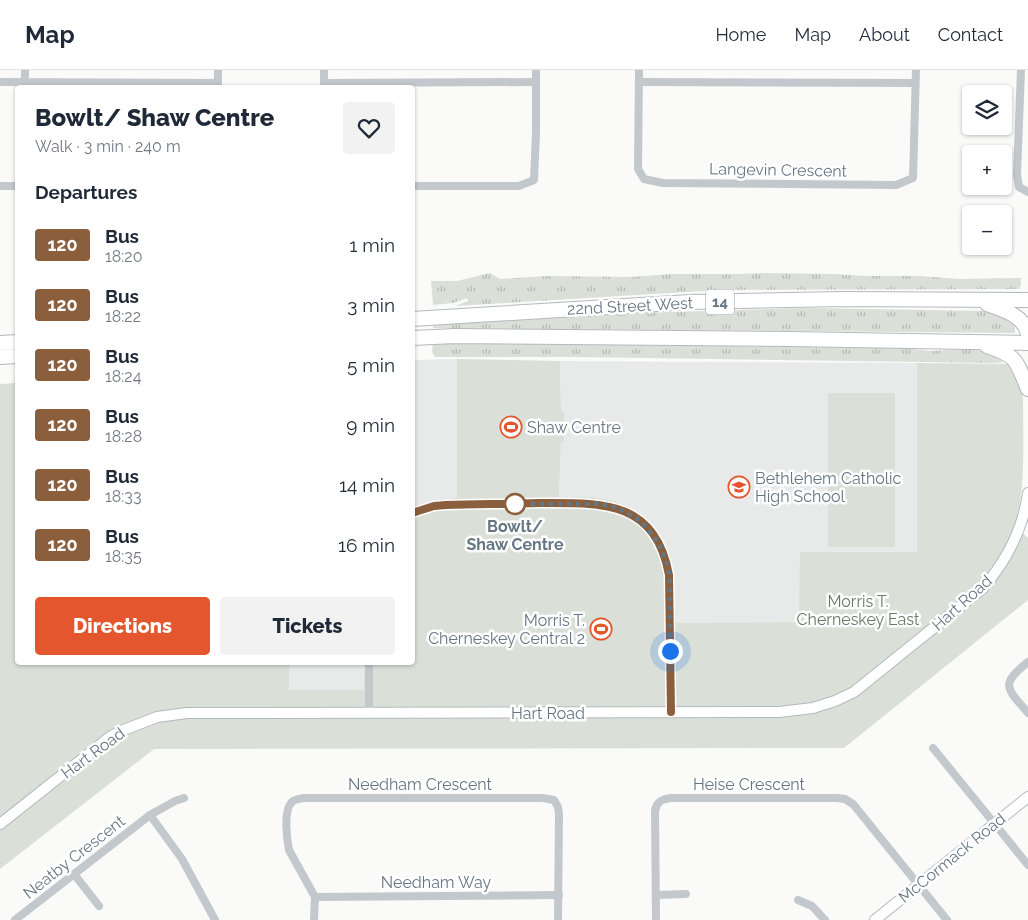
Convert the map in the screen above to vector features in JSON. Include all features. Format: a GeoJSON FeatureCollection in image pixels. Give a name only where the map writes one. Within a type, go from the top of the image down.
{"type":"FeatureCollection","features":[{"type":"Feature","properties":{"kind":"highway","name":"22nd Street West"},"geometry":{"type":"LineString","coordinates":[[415,319],[690,302],[843,299],[1028,300]]}},
{"type":"Feature","properties":{"kind":"highway"},"geometry":{"type":"LineString","coordinates":[[975,300],[1011,313],[1025,326],[1028,334]]}},
{"type":"Feature","properties":{"kind":"highway","name":"22nd Street West"},"geometry":{"type":"LineString","coordinates":[[415,338],[455,336],[1028,343]]}},
{"type":"Feature","properties":{"kind":"highway"},"geometry":{"type":"LineString","coordinates":[[0,343],[15,342]]}},
{"type":"Feature","properties":{"kind":"highway"},"geometry":{"type":"LineString","coordinates":[[978,342],[1012,357],[1021,369],[1028,389]]}},
{"type":"Feature","properties":{"kind":"highway"},"geometry":{"type":"LineString","coordinates":[[0,357],[15,356]]}},
{"type":"Feature","properties":{"kind":"street"},"geometry":{"type":"LineString","coordinates":[[25,70],[25,85]]}},
{"type":"Feature","properties":{"kind":"street"},"geometry":{"type":"LineString","coordinates":[[0,82],[25,85],[218,85],[218,70]]}},
{"type":"Feature","properties":{"kind":"street"},"geometry":{"type":"LineString","coordinates":[[324,70],[324,85],[536,82]]}},
{"type":"Feature","properties":{"kind":"street"},"geometry":{"type":"LineString","coordinates":[[415,186],[519,186],[534,180],[536,70]]}},
{"type":"Feature","properties":{"kind":"street","name":"Langevin Crescent"},"geometry":{"type":"LineString","coordinates":[[640,70],[638,169],[644,179],[663,183],[896,185],[913,178],[916,70]]}},
{"type":"Feature","properties":{"kind":"street"},"geometry":{"type":"LineString","coordinates":[[1021,70],[1024,89],[1017,181],[1019,187],[1028,192]]}},
{"type":"Feature","properties":{"kind":"street"},"geometry":{"type":"LineString","coordinates":[[640,82],[915,83]]}},
{"type":"Feature","properties":{"kind":"street"},"geometry":{"type":"LineString","coordinates":[[0,186],[15,186]]}},
{"type":"Feature","properties":{"kind":"street","name":"Hart Road"},"geometry":{"type":"LineString","coordinates":[[0,824],[120,731],[157,717],[187,712],[796,711],[824,704],[854,692],[983,588],[1001,566],[1014,543],[1023,518],[1028,493]]}},
{"type":"Feature","properties":{"kind":"street"},"geometry":{"type":"LineString","coordinates":[[415,512],[434,506],[446,505],[592,503],[618,508],[642,522],[658,542],[665,558],[669,575],[671,712]]}},
{"type":"Feature","properties":{"kind":"street"},"geometry":{"type":"LineString","coordinates":[[1028,662],[1012,676],[1009,686],[1013,695],[1028,713]]}},
{"type":"Feature","properties":{"kind":"street"},"geometry":{"type":"LineString","coordinates":[[369,665],[369,712]]}},
{"type":"Feature","properties":{"kind":"street"},"geometry":{"type":"LineString","coordinates":[[933,748],[1028,865]]}},
{"type":"Feature","properties":{"kind":"street","name":"McCormack Road"},"geometry":{"type":"LineString","coordinates":[[875,920],[1028,797]]}},
{"type":"Feature","properties":{"kind":"street","name":"Neatby Crescent"},"geometry":{"type":"LineString","coordinates":[[15,920],[150,815],[184,798]]}},
{"type":"Feature","properties":{"kind":"street","name":"Needham Crescent"},"geometry":{"type":"LineString","coordinates":[[314,920],[314,897],[289,850],[288,844],[287,814],[291,802],[297,799],[544,798],[554,800],[558,807],[558,920]]}},
{"type":"Feature","properties":{"kind":"street","name":"Heise Crescent"},"geometry":{"type":"LineString","coordinates":[[656,920],[656,807],[657,804],[665,799],[671,798],[846,799],[853,804],[918,884]]}},
{"type":"Feature","properties":{"kind":"street","name":"Neatby Crescent"},"geometry":{"type":"LineString","coordinates":[[150,815],[182,858],[215,920]]}},
{"type":"Feature","properties":{"kind":"street"},"geometry":{"type":"LineString","coordinates":[[74,874],[98,906]]}},
{"type":"Feature","properties":{"kind":"street"},"geometry":{"type":"LineString","coordinates":[[918,884],[947,920]]}},
{"type":"Feature","properties":{"kind":"street"},"geometry":{"type":"LineString","coordinates":[[656,895],[686,894]]}},
{"type":"Feature","properties":{"kind":"street","name":"Needham Way"},"geometry":{"type":"LineString","coordinates":[[314,897],[558,895]]}},
{"type":"Feature","properties":{"kind":"street"},"geometry":{"type":"LineString","coordinates":[[798,900],[812,906],[826,920]]}},
{"type":"Feature","properties":{"kind":"shaded area"},"geometry":{"type":"Polygon","coordinates":[[[457,359],[457,499],[430,501],[415,505],[415,360],[457,359]]]}},
{"type":"Feature","properties":{"kind":"shaded area","name":"Bethlehem Catholic High School"},"geometry":{"type":"Polygon","coordinates":[[[560,361],[917,363],[917,552],[800,553],[800,622],[675,623],[674,577],[670,558],[643,517],[620,504],[559,498],[561,442],[564,442],[560,361]]]}},
{"type":"Feature","properties":{"kind":"shaded area"},"geometry":{"type":"Polygon","coordinates":[[[289,665],[365,665],[365,690],[289,690],[289,665]]]}},
{"type":"Feature","properties":{"kind":"green space"},"geometry":{"type":"Polygon","coordinates":[[[490,273],[500,279],[547,276],[632,277],[671,274],[767,273],[919,276],[960,279],[1021,278],[1021,285],[1019,289],[720,290],[455,306],[468,301],[467,298],[453,303],[433,305],[431,281],[457,281],[490,273]]]}},
{"type":"Feature","properties":{"kind":"green space"},"geometry":{"type":"Polygon","coordinates":[[[805,308],[986,311],[1015,320],[1015,333],[433,328],[433,323],[636,313],[805,308]]]}},
{"type":"Feature","properties":{"kind":"green space"},"geometry":{"type":"Polygon","coordinates":[[[433,343],[903,348],[932,351],[966,349],[984,351],[1007,359],[996,363],[579,357],[435,357],[432,352],[433,343]]]}},
{"type":"Feature","properties":{"kind":"green space","name":"Morris T. Cherneskey East"},"geometry":{"type":"Polygon","coordinates":[[[457,359],[560,361],[564,442],[561,442],[559,497],[609,500],[632,509],[651,525],[659,534],[670,557],[673,569],[676,623],[799,622],[800,552],[917,552],[917,363],[1012,364],[1023,400],[1021,496],[1015,527],[1028,538],[1028,600],[844,748],[154,749],[0,869],[0,384],[15,383],[15,665],[289,665],[289,690],[364,690],[365,665],[415,665],[415,505],[430,501],[457,498],[457,359]]]}},
{"type":"Feature","properties":{"kind":"green space"},"geometry":{"type":"Polygon","coordinates":[[[828,393],[895,393],[895,547],[828,547],[828,393]]]}},
{"type":"Feature","properties":{"kind":"bus line","name":"120"},"geometry":{"type":"LineString","coordinates":[[415,512],[434,506],[446,505],[592,503],[618,508],[642,522],[654,534],[665,558],[669,575],[671,712]]}},
{"type":"Feature","properties":{"kind":"place","name":"Shaw Centre"},"geometry":{"type":"Point","coordinates":[511,427]}},
{"type":"Feature","properties":{"kind":"place","name":"Bethlehem Catholic High School"},"geometry":{"type":"Point","coordinates":[739,487]}},
{"type":"Feature","properties":{"kind":"place","name":"Bowlt/ Shaw Centre"},"geometry":{"type":"Point","coordinates":[515,504]}},
{"type":"Feature","properties":{"kind":"place","name":"Morris T. Cherneskey Central 2"},"geometry":{"type":"Point","coordinates":[601,629]}},
{"type":"Feature","properties":{"kind":"route"},"geometry":{"type":"LineString","coordinates":[[515,504],[601,504],[618,508],[634,516],[649,528],[662,550],[668,566],[670,585],[670,651]]}}]}
